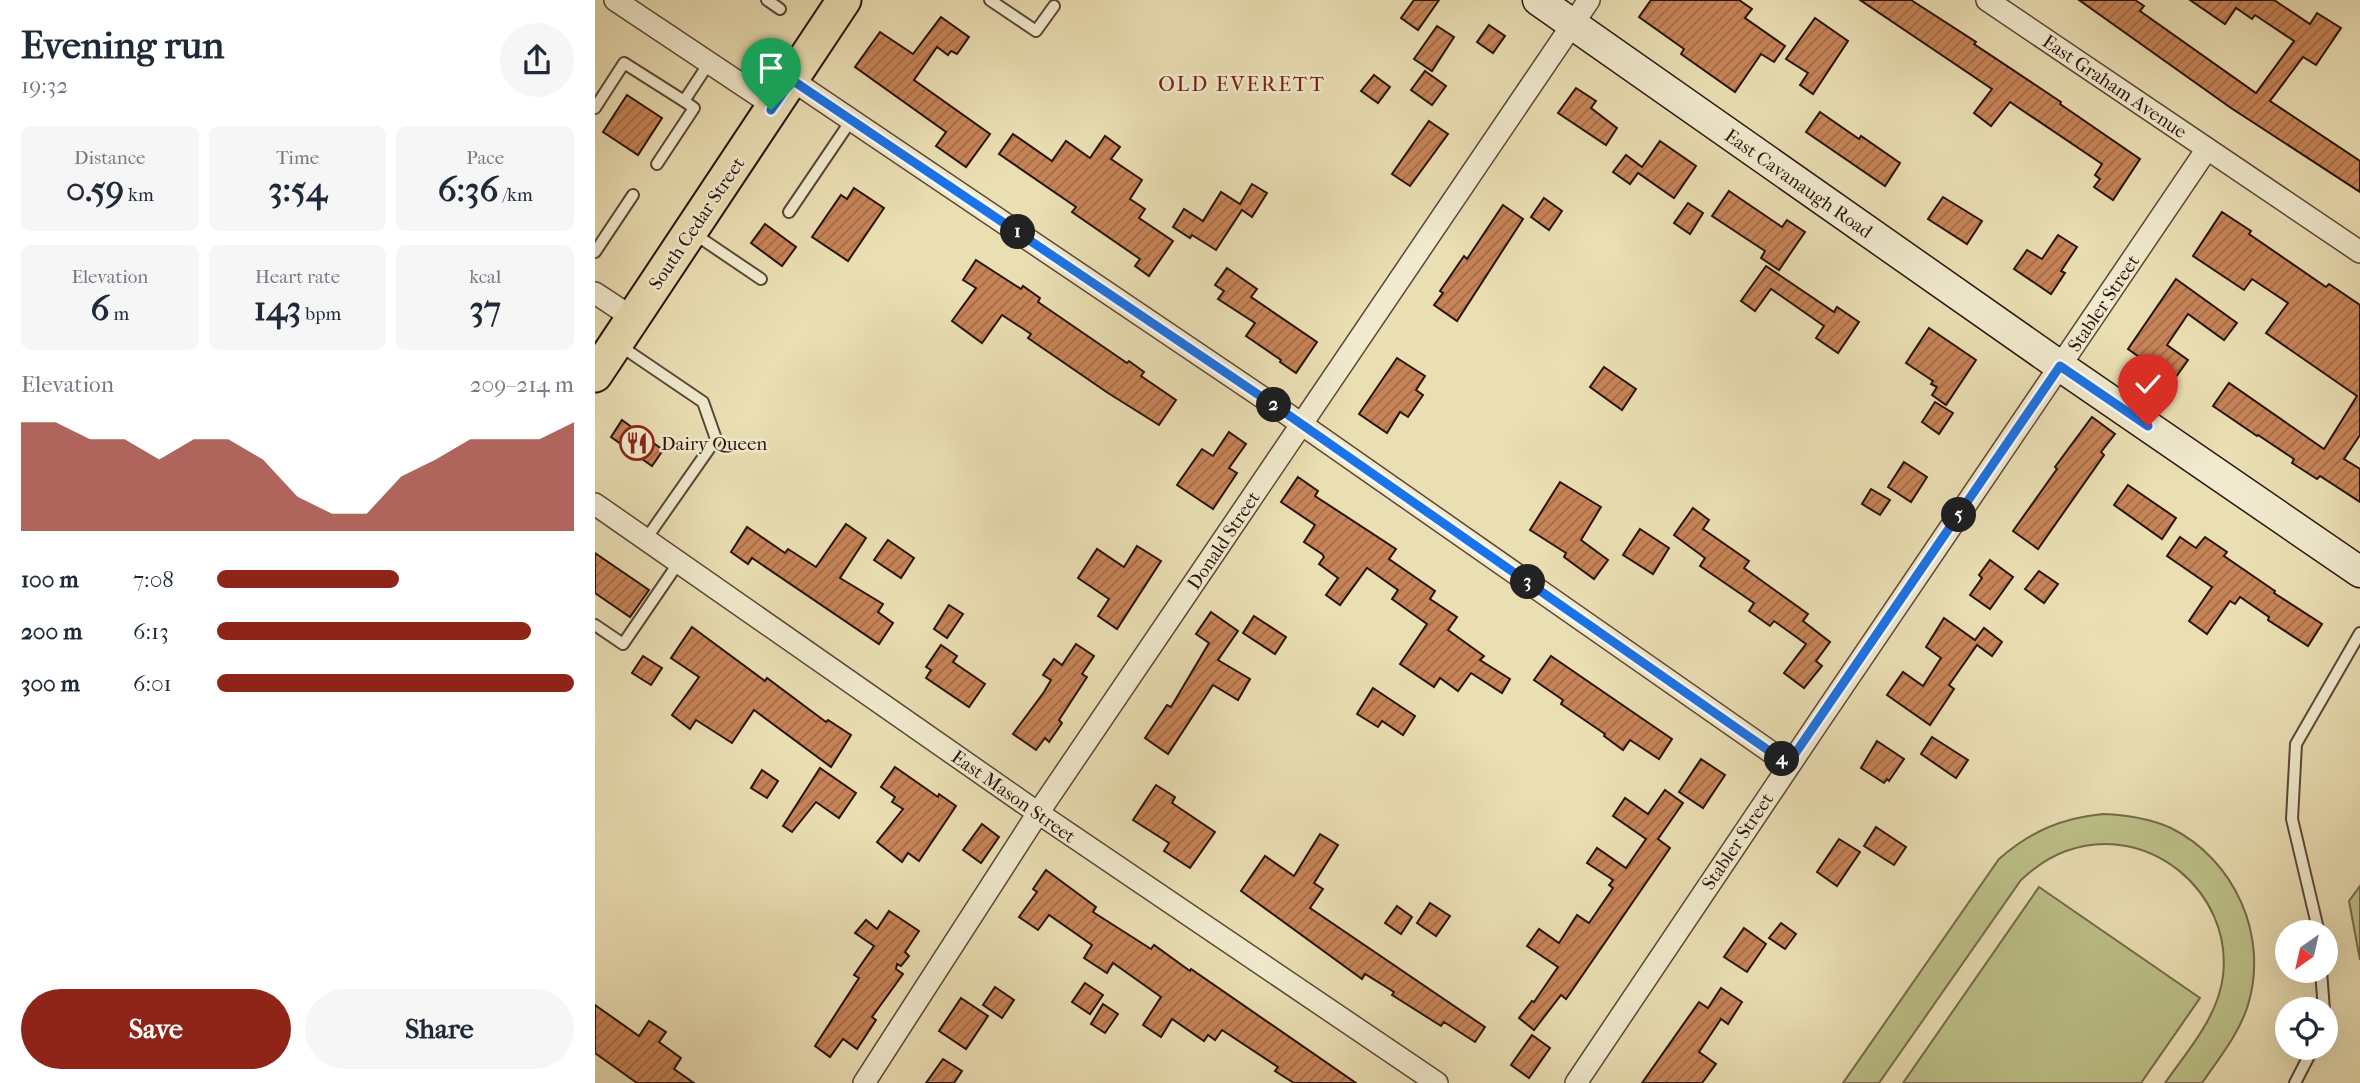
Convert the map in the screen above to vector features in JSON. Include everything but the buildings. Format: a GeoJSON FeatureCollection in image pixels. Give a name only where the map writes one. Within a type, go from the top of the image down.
{"type":"FeatureCollection","features":[{"type":"Feature","properties":{"kind":"main road","name":"South Cedar Street"},"geometry":{"type":"LineString","coordinates":[[595,375],[844,0]]}},
{"type":"Feature","properties":{"kind":"street"},"geometry":{"type":"LineString","coordinates":[[615,0],[709,63],[852,119],[1301,424],[1788,764]]}},
{"type":"Feature","properties":{"kind":"street","name":"East Cavanaugh Road"},"geometry":{"type":"LineString","coordinates":[[1538,0],[1581,12],[2060,366],[2360,572]]}},
{"type":"Feature","properties":{"kind":"street","name":"East Graham Avenue"},"geometry":{"type":"LineString","coordinates":[[1987,0],[2360,252]]}},
{"type":"Feature","properties":{"kind":"street","name":"Donald Street"},"geometry":{"type":"LineString","coordinates":[[864,1083],[1038,813],[1581,12]]}},
{"type":"Feature","properties":{"kind":"street","name":"Stabler Street"},"geometry":{"type":"LineString","coordinates":[[1576,1083],[1788,764],[2207,149]]}},
{"type":"Feature","properties":{"kind":"street"},"geometry":{"type":"LineString","coordinates":[[595,293],[625,330]]}},
{"type":"Feature","properties":{"kind":"street","name":"East Mason Street"},"geometry":{"type":"LineString","coordinates":[[595,503],[1038,813],[1437,1083]]}},
{"type":"Feature","properties":{"kind":"lane"},"geometry":{"type":"LineString","coordinates":[[767,0],[780,9]]}},
{"type":"Feature","properties":{"kind":"lane"},"geometry":{"type":"LineString","coordinates":[[990,0],[1036,31],[1054,6]]}},
{"type":"Feature","properties":{"kind":"lane"},"geometry":{"type":"LineString","coordinates":[[595,108],[624,63],[694,108],[657,164]]}},
{"type":"Feature","properties":{"kind":"lane"},"geometry":{"type":"LineString","coordinates":[[684,101],[709,63]]}},
{"type":"Feature","properties":{"kind":"lane"},"geometry":{"type":"LineString","coordinates":[[789,212],[852,119]]}},
{"type":"Feature","properties":{"kind":"lane"},"geometry":{"type":"LineString","coordinates":[[595,252],[633,195]]}},
{"type":"Feature","properties":{"kind":"lane"},"geometry":{"type":"LineString","coordinates":[[691,231],[761,279]]}},
{"type":"Feature","properties":{"kind":"lane"},"geometry":{"type":"LineString","coordinates":[[625,330],[703,402],[716,439],[646,540]]}},
{"type":"Feature","properties":{"kind":"lane"},"geometry":{"type":"LineString","coordinates":[[595,625],[623,644],[679,562]]}},
{"type":"Feature","properties":{"kind":"lane"},"geometry":{"type":"LineString","coordinates":[[2316,920],[2292,819],[2296,744],[2360,633]]}},
{"type":"Feature","properties":{"kind":"lane"},"geometry":{"type":"LineString","coordinates":[[2295,1083],[2307,1060]]}},
{"type":"Feature","properties":{"kind":"green space"},"geometry":{"type":"Polygon","coordinates":[[[2103,814],[2154,822],[2171,828],[2194,842],[2213,859],[2229,880],[2250,927],[2254,953],[2248,1005],[2234,1036],[2202,1083],[2165,1083],[2209,1019],[2220,991],[2223,976],[2222,945],[2214,916],[2199,891],[2179,870],[2154,855],[2126,846],[2096,844],[2054,856],[2021,880],[1879,1083],[1843,1083],[1999,859],[2023,841],[2048,828],[2074,819],[2103,814]]]}},
{"type":"Feature","properties":{"kind":"green space"},"geometry":{"type":"Polygon","coordinates":[[[2360,886],[2360,960],[2349,901],[2360,886]]]}},
{"type":"Feature","properties":{"kind":"green space"},"geometry":{"type":"Polygon","coordinates":[[[2039,887],[2200,998],[2141,1083],[1903,1083],[2039,887]]]}},
{"type":"Feature","properties":{"kind":"place","name":"Dairy Queen"},"geometry":{"type":"Point","coordinates":[637,443]}},
{"type":"Feature","properties":{"kind":"district","name":"OLD EVERETT"},"geometry":{"type":"Point","coordinates":[1242,84]}},
{"type":"Feature","properties":{"kind":"route"},"geometry":{"type":"LineString","coordinates":[[771,110],[792,80],[1287,414],[1788,764],[2060,366],[2148,426]]}}]}
